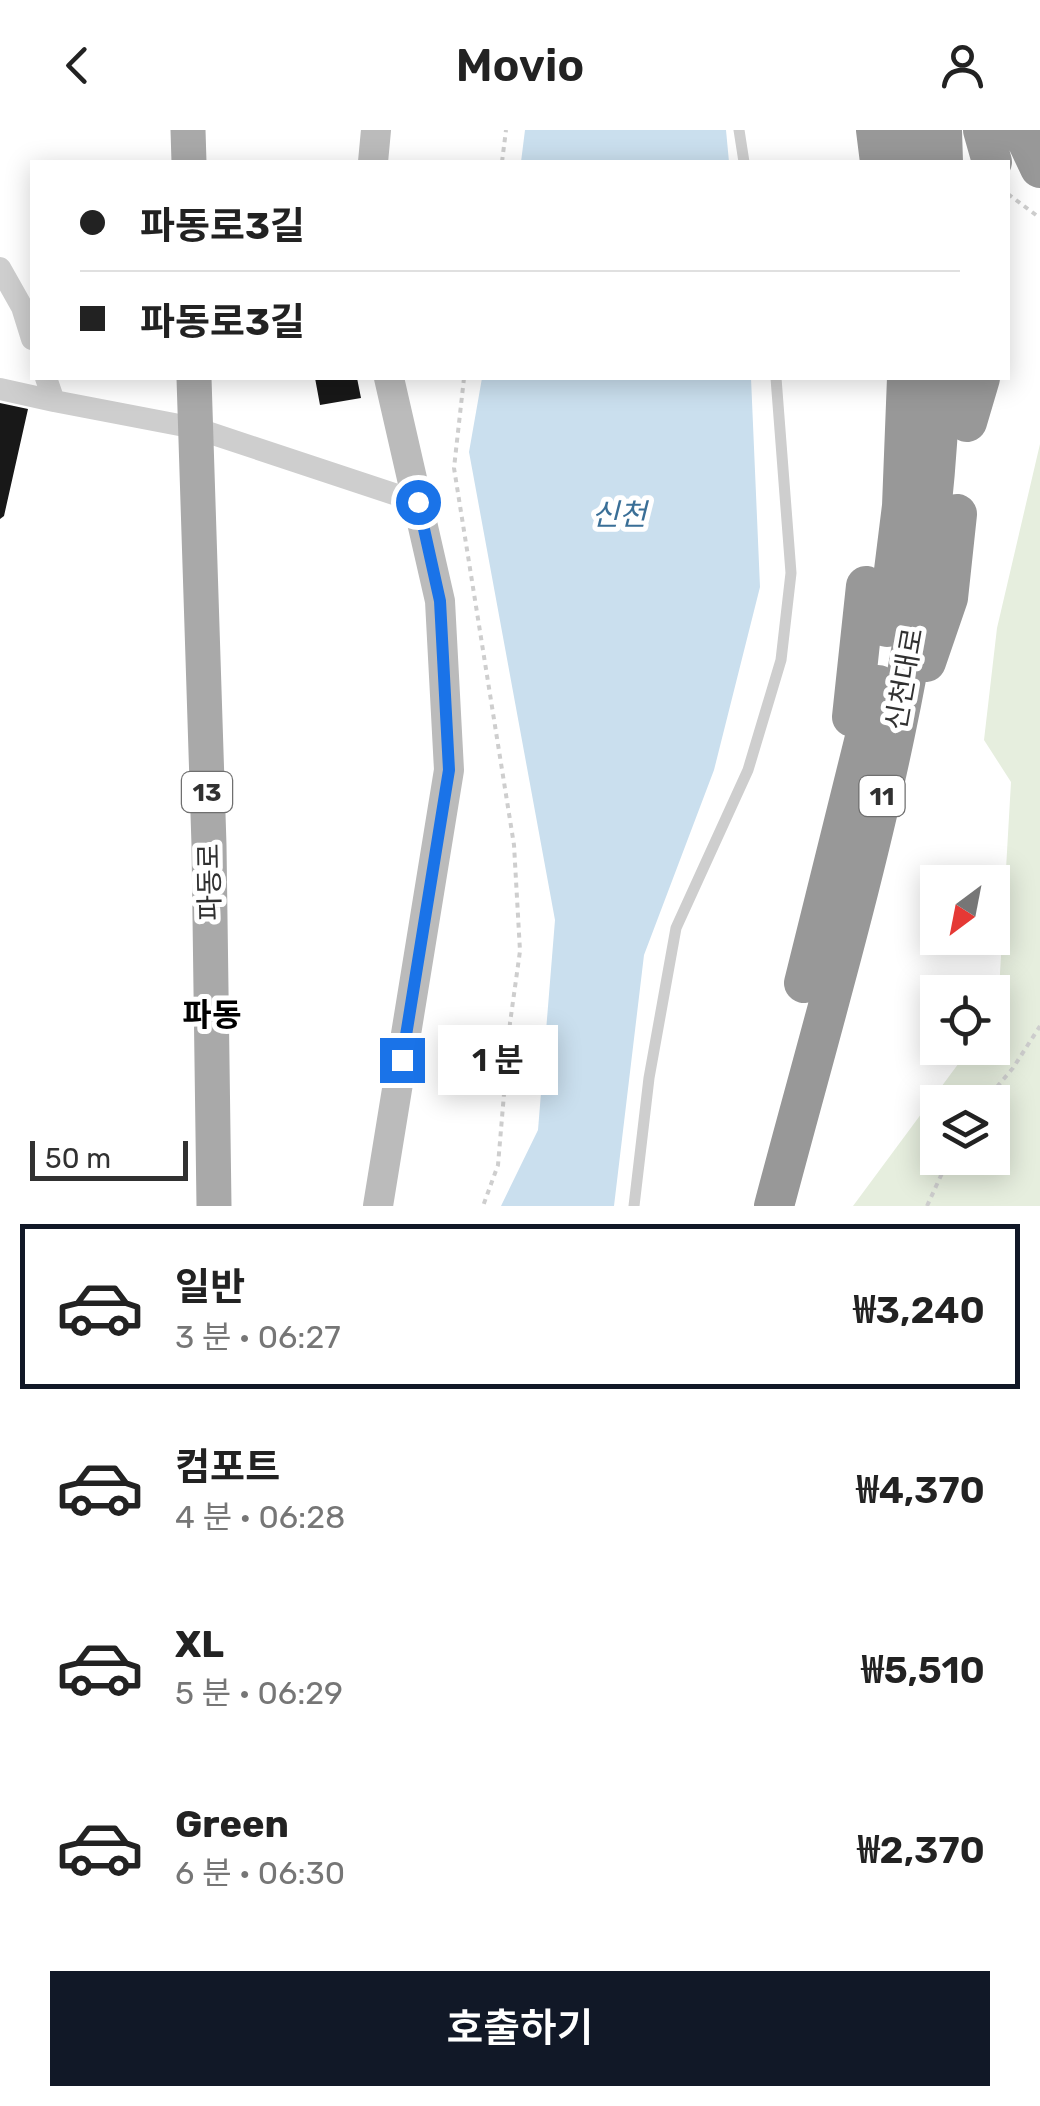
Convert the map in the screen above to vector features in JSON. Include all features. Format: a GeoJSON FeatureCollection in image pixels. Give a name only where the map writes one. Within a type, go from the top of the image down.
{"type":"FeatureCollection","features":[{"type":"Feature","properties":{"kind":"highway"},"geometry":{"type":"LineString","coordinates":[[876,130],[880,160]]}},
{"type":"Feature","properties":{"kind":"highway"},"geometry":{"type":"LineString","coordinates":[[891,130],[892,160]]}},
{"type":"Feature","properties":{"kind":"highway"},"geometry":{"type":"LineString","coordinates":[[911,130],[911,160]]}},
{"type":"Feature","properties":{"kind":"highway"},"geometry":{"type":"LineString","coordinates":[[942,130],[942,160]]}},
{"type":"Feature","properties":{"kind":"highway"},"geometry":{"type":"LineString","coordinates":[[970,130],[970,160]]}},
{"type":"Feature","properties":{"kind":"highway"},"geometry":{"type":"LineString","coordinates":[[983,130],[991,160]]}},
{"type":"Feature","properties":{"kind":"highway"},"geometry":{"type":"LineString","coordinates":[[1022,130],[1040,168]]}},
{"type":"Feature","properties":{"kind":"highway","name":"11"},"geometry":{"type":"LineString","coordinates":[[830,884],[857,676],[882,380]]}},
{"type":"Feature","properties":{"kind":"highway","name":"신천대로"},"geometry":{"type":"LineString","coordinates":[[746,1206],[881,676],[902,506],[907,380]]}},
{"type":"Feature","properties":{"kind":"highway","name":"신천대로"},"geometry":{"type":"LineString","coordinates":[[774,1206],[888,775],[927,545],[939,436],[940,380]]}},
{"type":"Feature","properties":{"kind":"highway","name":"11"},"geometry":{"type":"LineString","coordinates":[[888,775],[948,598],[967,422],[967,380]]}},
{"type":"Feature","properties":{"kind":"highway"},"geometry":{"type":"LineString","coordinates":[[967,422],[979,380]]}},
{"type":"Feature","properties":{"kind":"main road"},"geometry":{"type":"LineString","coordinates":[[188,130],[189,160]]}},
{"type":"Feature","properties":{"kind":"main road","name":"파동로"},"geometry":{"type":"LineString","coordinates":[[194,380],[209,845],[214,1206]]}},
{"type":"Feature","properties":{"kind":"street"},"geometry":{"type":"LineString","coordinates":[[373,160],[376,130]]}},
{"type":"Feature","properties":{"kind":"street"},"geometry":{"type":"LineString","coordinates":[[0,268],[22,307],[30,333]]}},
{"type":"Feature","properties":{"kind":"street"},"geometry":{"type":"LineString","coordinates":[[47,380],[54,401]]}},
{"type":"Feature","properties":{"kind":"street"},"geometry":{"type":"LineString","coordinates":[[378,1206],[449,770],[440,601],[389,380]]}},
{"type":"Feature","properties":{"kind":"street"},"geometry":{"type":"LineString","coordinates":[[0,388],[195,428],[418,502]]}},
{"type":"Feature","properties":{"kind":"lane"},"geometry":{"type":"LineString","coordinates":[[738,130],[744,160]]}},
{"type":"Feature","properties":{"kind":"lane"},"geometry":{"type":"LineString","coordinates":[[634,1206],[649,1078],[676,928],[748,770],[782,660],[791,573],[776,380]]}},
{"type":"Feature","properties":{"kind":"path"},"geometry":{"type":"LineString","coordinates":[[502,160],[506,130]]}},
{"type":"Feature","properties":{"kind":"path"},"geometry":{"type":"LineString","coordinates":[[1010,196],[1040,218]]}},
{"type":"Feature","properties":{"kind":"path"},"geometry":{"type":"LineString","coordinates":[[464,380],[454,468],[514,844],[520,952],[498,1165],[482,1206]]}},
{"type":"Feature","properties":{"kind":"path"},"geometry":{"type":"LineString","coordinates":[[998,1085],[1040,1026]]}},
{"type":"Feature","properties":{"kind":"path"},"geometry":{"type":"LineString","coordinates":[[927,1206],[941,1175]]}},
{"type":"Feature","properties":{"kind":"green space"},"geometry":{"type":"Polygon","coordinates":[[[1040,444],[1040,1206],[853,1206],[920,1116],[920,1175],[1010,1175],[1010,1085],[943,1085],[957,1065],[1010,1065],[1010,975],[1000,975],[1001,955],[1010,955],[1010,865],[1006,865],[1011,782],[984,740],[997,628],[1040,444]]]}},
{"type":"Feature","properties":{"kind":"water"},"geometry":{"type":"Polygon","coordinates":[[[525,130],[726,130],[729,160],[521,160],[525,130]]]}},
{"type":"Feature","properties":{"kind":"water","name":"신천"},"geometry":{"type":"Polygon","coordinates":[[[482,380],[751,380],[760,587],[714,770],[644,955],[614,1206],[501,1206],[538,1130],[555,920],[469,452],[482,380]]]}},
{"type":"Feature","properties":{"kind":"building"},"geometry":{"type":"Polygon","coordinates":[[[315,380],[357,380],[361,398],[320,405],[315,380]]]}},
{"type":"Feature","properties":{"kind":"building"},"geometry":{"type":"Polygon","coordinates":[[[0,403],[28,409],[4,516],[0,519],[0,403]]]}},
{"type":"Feature","properties":{"kind":"district","name":"파동"},"geometry":{"type":"Point","coordinates":[212,1015]}},
{"type":"Feature","properties":{"kind":"route"},"geometry":{"type":"LineString","coordinates":[[402,1060],[449,770],[440,601],[418,502]]}}]}
